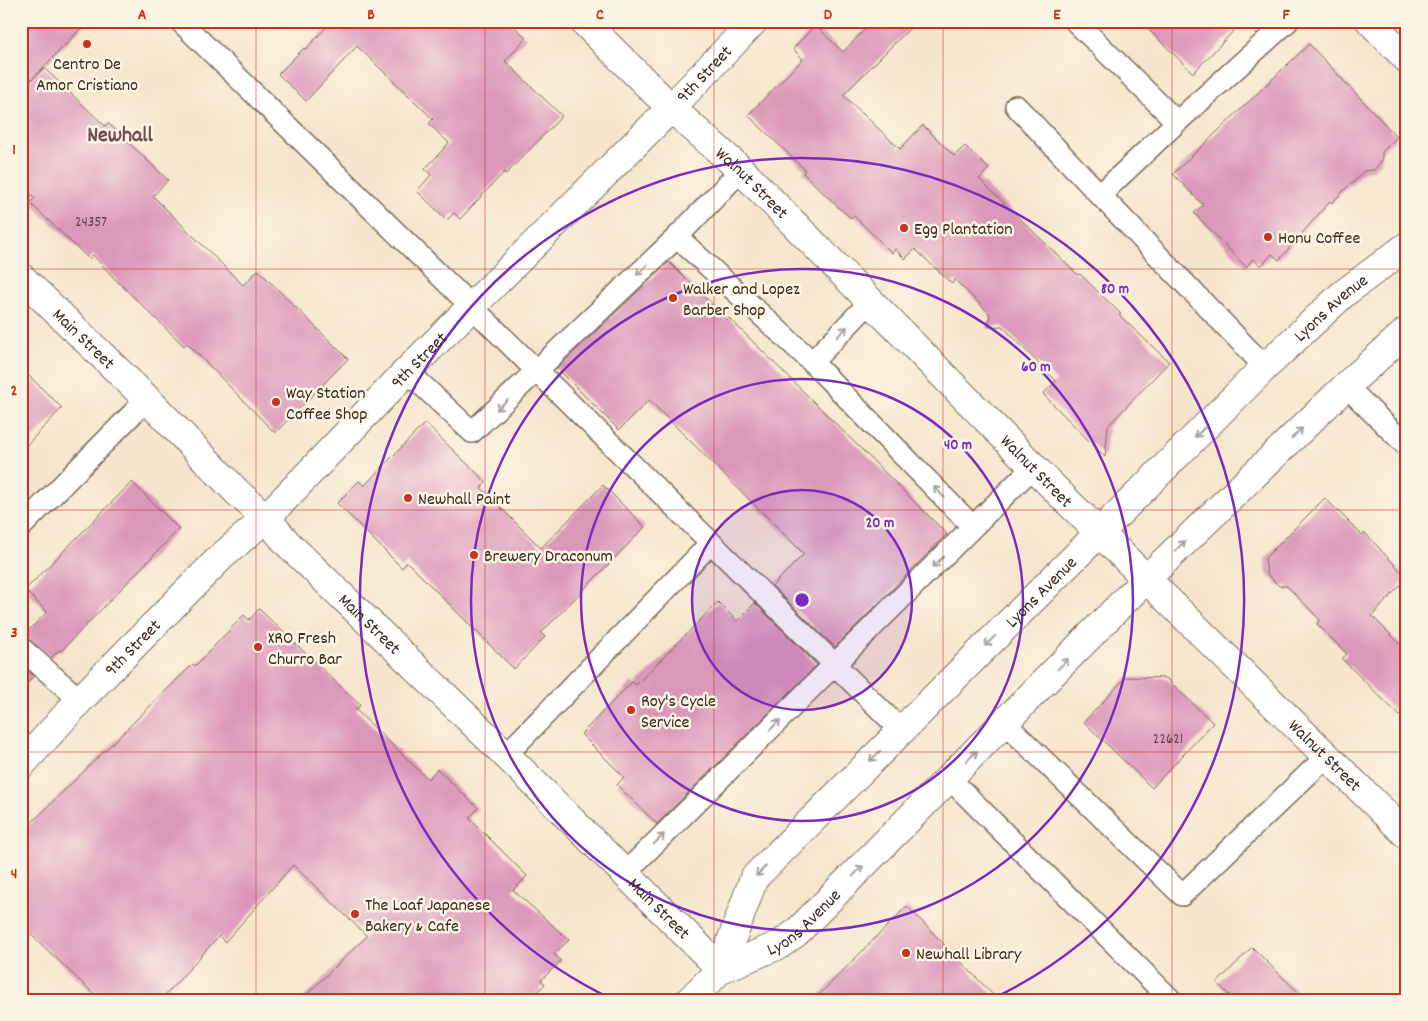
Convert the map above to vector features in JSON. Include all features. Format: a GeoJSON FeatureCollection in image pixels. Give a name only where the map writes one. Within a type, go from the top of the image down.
{"type":"FeatureCollection","features":[{"type":"Feature","properties":{"kind":"street","name":"Walnut Street"},"geometry":{"type":"LineString","coordinates":[[583,21],[671,108],[741,170],[1146,580],[1407,835]]}},
{"type":"Feature","properties":{"kind":"street","name":"9th Street"},"geometry":{"type":"LineString","coordinates":[[21,765],[80,700],[221,557],[266,518],[407,371],[671,108],[754,21]]}},
{"type":"Feature","properties":{"kind":"street"},"geometry":{"type":"LineString","coordinates":[[1370,21],[1403,49]]}},
{"type":"Feature","properties":{"kind":"street","name":"Lyons Avenue"},"geometry":{"type":"LineString","coordinates":[[721,969],[754,878],[1265,367],[1343,294],[1407,246]]}},
{"type":"Feature","properties":{"kind":"street","name":"Main Street"},"geometry":{"type":"LineString","coordinates":[[21,277],[147,399],[238,493],[266,518],[287,542],[506,755],[721,969]]}},
{"type":"Feature","properties":{"kind":"street","name":"Lyons Avenue"},"geometry":{"type":"LineString","coordinates":[[690,1000],[721,969],[779,944],[796,933],[1146,580],[1346,386],[1407,331]]}},
{"type":"Feature","properties":{"kind":"lane"},"geometry":{"type":"LineString","coordinates":[[180,21],[901,730]]}},
{"type":"Feature","properties":{"kind":"lane"},"geometry":{"type":"LineString","coordinates":[[1075,21],[1177,122]]}},
{"type":"Feature","properties":{"kind":"lane"},"geometry":{"type":"LineString","coordinates":[[1100,195],[1288,21]]}},
{"type":"Feature","properties":{"kind":"lane"},"geometry":{"type":"LineString","coordinates":[[1016,106],[1265,367]]}},
{"type":"Feature","properties":{"kind":"lane"},"geometry":{"type":"LineString","coordinates":[[407,371],[472,432],[678,237],[741,170]]}},
{"type":"Feature","properties":{"kind":"lane"},"geometry":{"type":"LineString","coordinates":[[678,237],[812,362],[973,527]]}},
{"type":"Feature","properties":{"kind":"lane"},"geometry":{"type":"LineString","coordinates":[[812,362],[871,302]]}},
{"type":"Feature","properties":{"kind":"lane"},"geometry":{"type":"LineString","coordinates":[[1346,386],[1407,446]]}},
{"type":"Feature","properties":{"kind":"lane"},"geometry":{"type":"LineString","coordinates":[[21,527],[147,399]]}},
{"type":"Feature","properties":{"kind":"lane"},"geometry":{"type":"LineString","coordinates":[[625,873],[1034,467]]}},
{"type":"Feature","properties":{"kind":"lane"},"geometry":{"type":"LineString","coordinates":[[506,755],[711,543]]}},
{"type":"Feature","properties":{"kind":"lane"},"geometry":{"type":"LineString","coordinates":[[21,648],[80,700]]}},
{"type":"Feature","properties":{"kind":"lane"},"geometry":{"type":"LineString","coordinates":[[1005,723],[1182,895],[1326,757]]}},
{"type":"Feature","properties":{"kind":"lane"},"geometry":{"type":"LineString","coordinates":[[950,779],[1171,1000]]}},
{"type":"Feature","properties":{"kind":"building"},"geometry":{"type":"Polygon","coordinates":[[[21,21],[88,21],[29,82],[44,68],[105,126],[108,123],[168,180],[153,196],[243,285],[258,270],[348,359],[275,433],[187,343],[184,346],[93,255],[89,259],[30,203],[35,198],[21,185],[21,21]]]}},
{"type":"Feature","properties":{"kind":"building"},"geometry":{"type":"Polygon","coordinates":[[[332,21],[509,21],[526,38],[505,61],[562,116],[506,174],[504,172],[460,219],[454,213],[447,220],[417,191],[431,175],[425,169],[449,143],[429,124],[433,119],[357,46],[306,101],[278,74],[304,48],[306,49],[332,21]]]}},
{"type":"Feature","properties":{"kind":"building"},"geometry":{"type":"Polygon","coordinates":[[[873,21],[917,21],[843,95],[900,149],[923,125],[954,156],[965,146],[989,169],[979,179],[1078,275],[1080,274],[1121,314],[1119,315],[1169,362],[1108,426],[1105,457],[1043,394],[1056,381],[1002,326],[988,327],[990,314],[955,280],[952,284],[915,249],[905,259],[895,249],[892,253],[853,215],[851,218],[840,209],[803,173],[805,170],[748,115],[803,59],[793,49],[815,25],[843,52],[873,21]]]}},
{"type":"Feature","properties":{"kind":"building"},"geometry":{"type":"Polygon","coordinates":[[[1140,21],[1243,21],[1193,73],[1140,21]]]}},
{"type":"Feature","properties":{"kind":"building"},"geometry":{"type":"Polygon","coordinates":[[[1309,44],[1397,137],[1382,152],[1382,160],[1374,170],[1364,171],[1332,203],[1330,201],[1279,260],[1272,254],[1261,266],[1253,259],[1246,267],[1194,213],[1203,205],[1173,174],[1309,44]]]}},
{"type":"Feature","properties":{"kind":"building"},"geometry":{"type":"Polygon","coordinates":[[[669,262],[727,320],[729,318],[947,534],[835,647],[772,586],[804,554],[649,400],[619,430],[557,368],[669,262]]]}},
{"type":"Feature","properties":{"kind":"building"},"geometry":{"type":"Polygon","coordinates":[[[21,368],[62,408],[21,451],[21,368]]]}},
{"type":"Feature","properties":{"kind":"building"},"geometry":{"type":"Polygon","coordinates":[[[425,423],[486,482],[481,488],[541,548],[603,485],[645,527],[541,633],[545,637],[514,669],[407,562],[402,568],[337,503],[359,481],[364,486],[425,423]]]}},
{"type":"Feature","properties":{"kind":"building"},"geometry":{"type":"Polygon","coordinates":[[[132,482],[179,529],[61,651],[59,650],[51,658],[23,636],[47,612],[25,590],[132,482]]]}},
{"type":"Feature","properties":{"kind":"building"},"geometry":{"type":"Polygon","coordinates":[[[1325,498],[1362,535],[1365,533],[1407,578],[1372,616],[1407,651],[1407,723],[1342,659],[1347,654],[1317,624],[1320,620],[1287,586],[1279,586],[1267,574],[1265,558],[1325,498]]]}},
{"type":"Feature","properties":{"kind":"building"},"geometry":{"type":"Polygon","coordinates":[[[718,602],[737,621],[755,603],[817,665],[657,824],[617,785],[624,777],[581,734],[632,682],[636,685],[718,602]]]}},
{"type":"Feature","properties":{"kind":"building"},"geometry":{"type":"Polygon","coordinates":[[[259,609],[360,705],[356,710],[428,779],[437,769],[478,808],[469,818],[527,876],[513,890],[569,940],[554,954],[561,961],[541,980],[545,984],[530,1000],[301,1000],[367,936],[293,865],[225,942],[219,936],[161,1000],[100,1000],[21,925],[21,833],[193,664],[195,666],[244,615],[249,620],[259,609]]]}},
{"type":"Feature","properties":{"kind":"building"},"geometry":{"type":"Polygon","coordinates":[[[21,665],[34,676],[21,689],[21,665]]]}},
{"type":"Feature","properties":{"kind":"building"},"geometry":{"type":"Polygon","coordinates":[[[1126,677],[1166,678],[1213,723],[1152,788],[1084,722],[1126,677]]]}},
{"type":"Feature","properties":{"kind":"building","name":"Newhall Library"},"geometry":{"type":"Polygon","coordinates":[[[907,906],[998,1000],[814,1000],[907,906]]]}},
{"type":"Feature","properties":{"kind":"building"},"geometry":{"type":"Polygon","coordinates":[[[1252,947],[1306,1000],[1234,1000],[1217,983],[1252,947]]]}},
{"type":"Feature","properties":{"kind":"place","name":"Centro De Amor Cristiano"},"geometry":{"type":"Point","coordinates":[87,44]}},
{"type":"Feature","properties":{"kind":"place","name":"Egg Plantation"},"geometry":{"type":"Point","coordinates":[904,228]}},
{"type":"Feature","properties":{"kind":"place","name":"Honu Coffee"},"geometry":{"type":"Point","coordinates":[1268,237]}},
{"type":"Feature","properties":{"kind":"place","name":"Walker and Lopez Barber Shop"},"geometry":{"type":"Point","coordinates":[673,298]}},
{"type":"Feature","properties":{"kind":"place","name":"Way Station Coffee Shop"},"geometry":{"type":"Point","coordinates":[276,402]}},
{"type":"Feature","properties":{"kind":"place","name":"Newhall Paint"},"geometry":{"type":"Point","coordinates":[408,498]}},
{"type":"Feature","properties":{"kind":"place","name":"Brewery Draconum"},"geometry":{"type":"Point","coordinates":[474,555]}},
{"type":"Feature","properties":{"kind":"place","name":"XRO Fresh Churro Bar"},"geometry":{"type":"Point","coordinates":[258,647]}},
{"type":"Feature","properties":{"kind":"place","name":"Roy's Cycle Service"},"geometry":{"type":"Point","coordinates":[631,710]}},
{"type":"Feature","properties":{"kind":"place","name":"The Loaf Japanese Bakery & Cafe"},"geometry":{"type":"Point","coordinates":[355,914]}},
{"type":"Feature","properties":{"kind":"place","name":"Newhall Library"},"geometry":{"type":"Point","coordinates":[906,953]}},
{"type":"Feature","properties":{"kind":"district","name":"Newhall"},"geometry":{"type":"Point","coordinates":[120,133]}}]}
